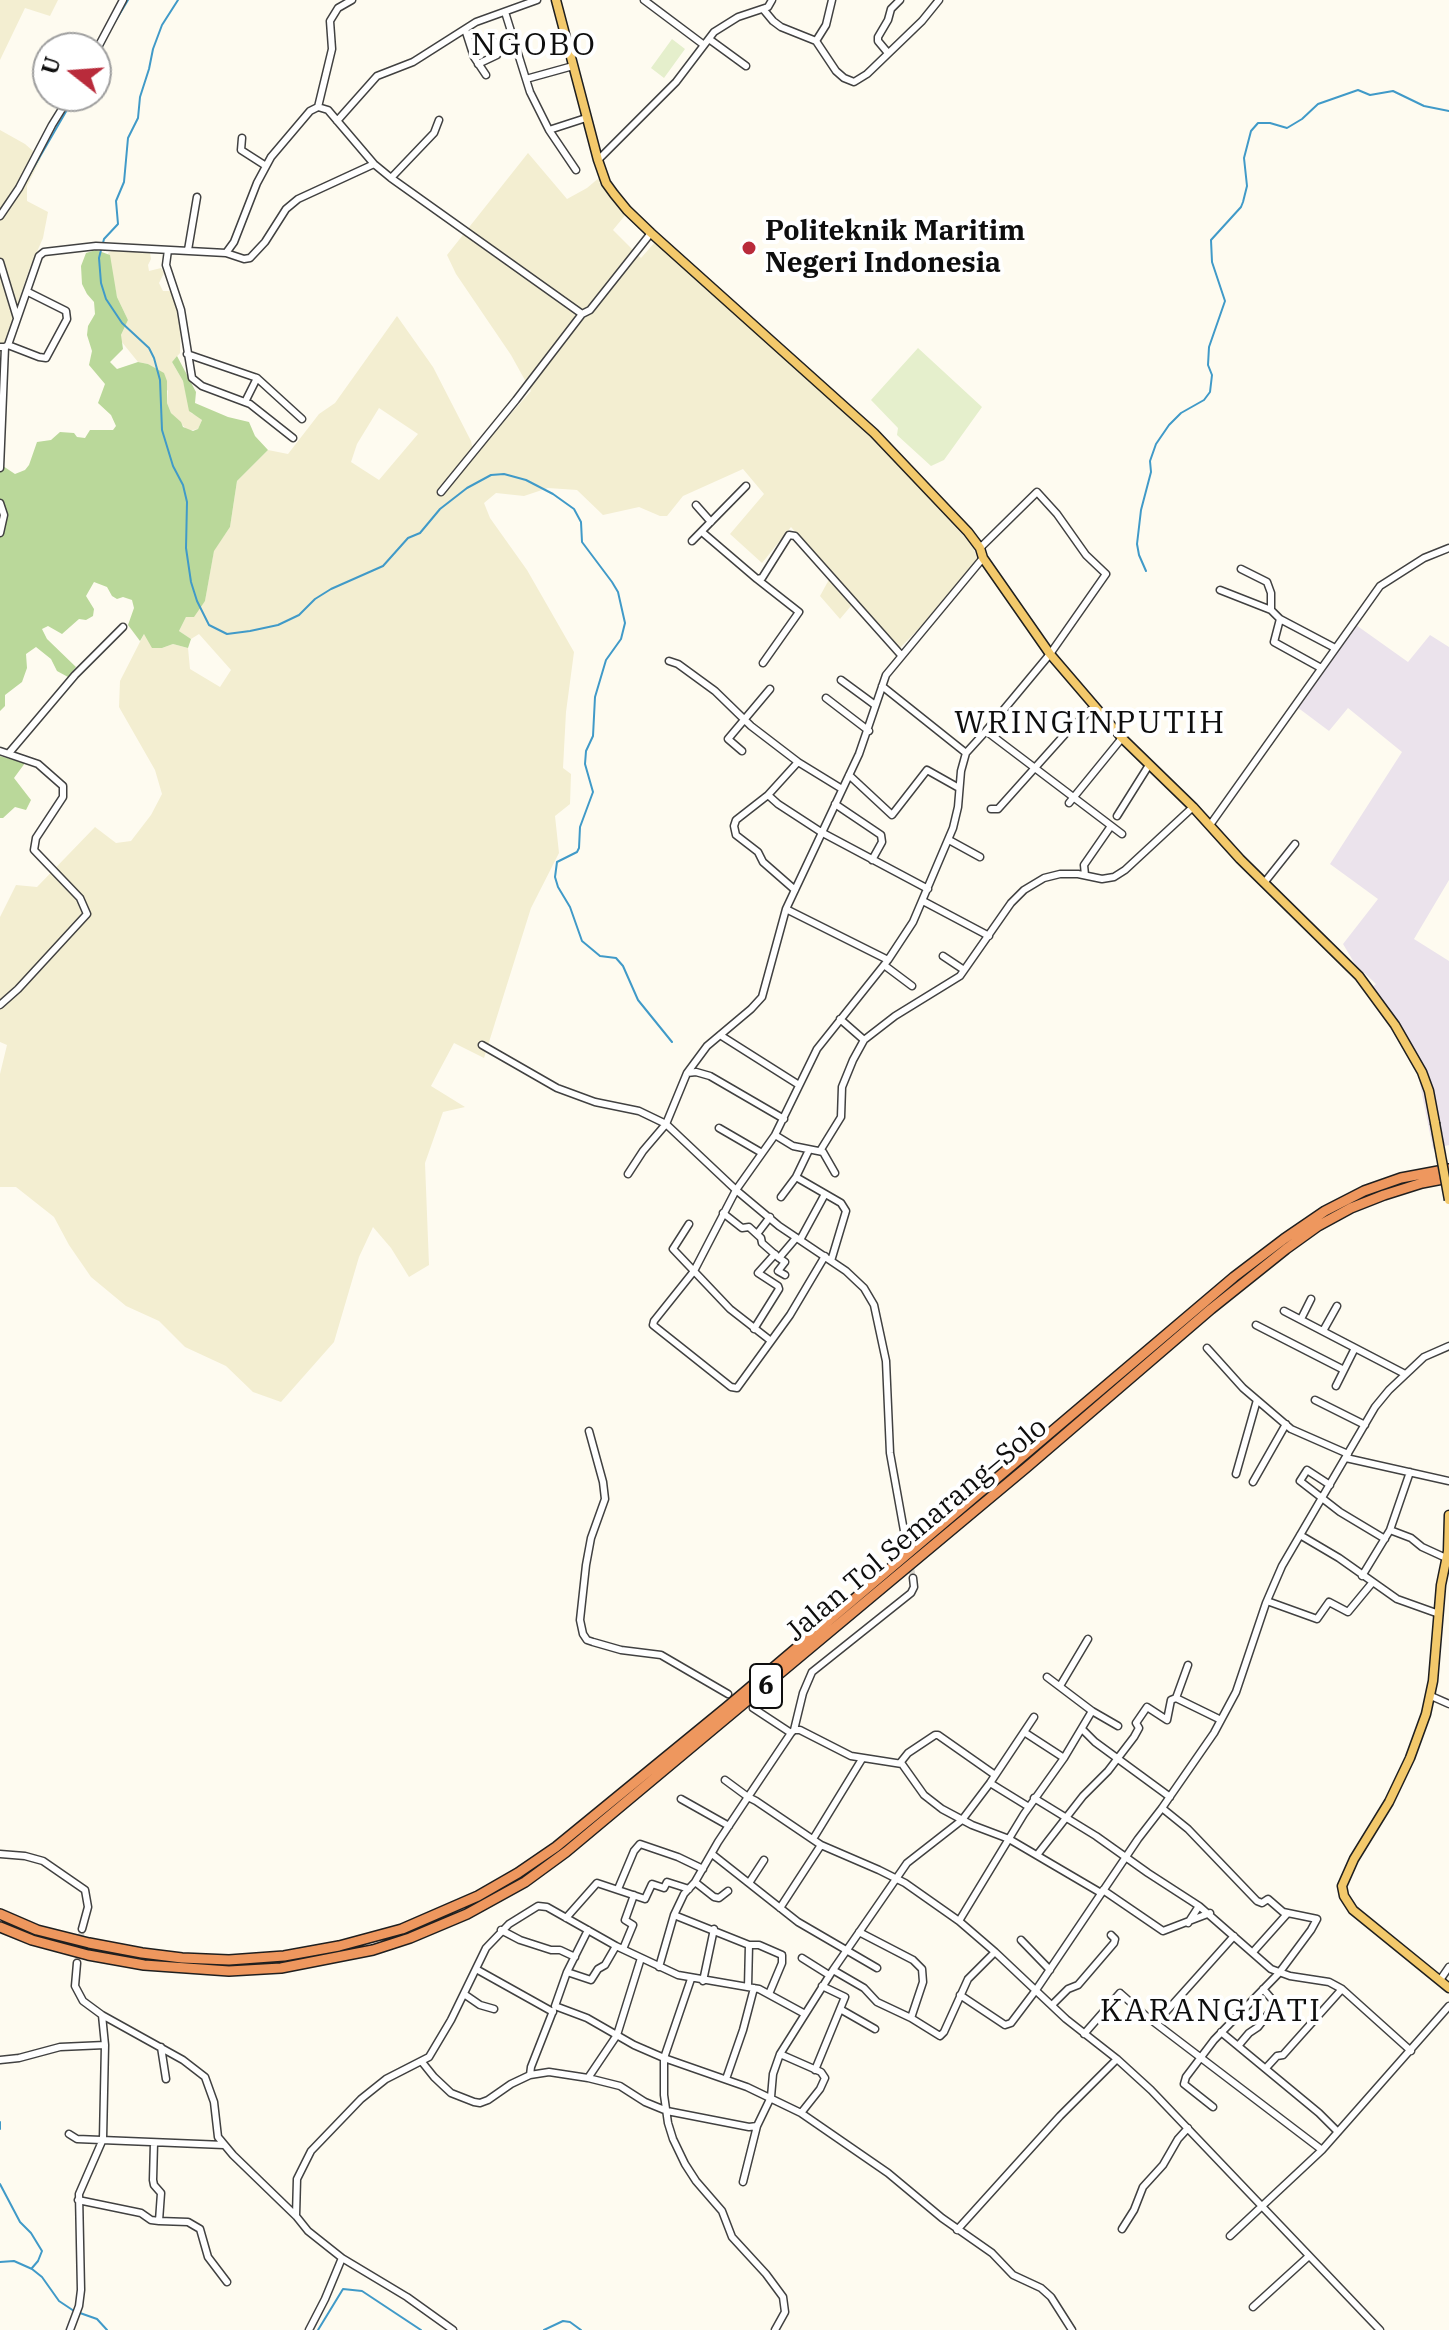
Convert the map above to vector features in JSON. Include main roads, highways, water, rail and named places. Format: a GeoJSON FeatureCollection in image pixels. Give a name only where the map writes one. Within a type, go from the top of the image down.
{"type":"FeatureCollection","features":[{"type":"Feature","properties":{"kind":"highway","name":"Jalan Tol Semarang–Solo"},"geometry":{"type":"LineString","coordinates":[[0,1914],[37,1930],[89,1943],[182,1958],[229,1960],[284,1956],[339,1946],[402,1929],[478,1896],[556,1847],[727,1707],[1234,1277],[1284,1239],[1325,1211],[1364,1191],[1401,1178],[1449,1169]]}},
{"type":"Feature","properties":{"kind":"highway","name":"Jalan Tol Semarang–Solo"},"geometry":{"type":"LineString","coordinates":[[0,1927],[32,1940],[88,1955],[144,1965],[229,1971],[281,1968],[373,1950],[467,1914],[525,1882],[566,1852],[1286,1249],[1351,1208],[1422,1183],[1449,1178]]}},
{"type":"Feature","properties":{"kind":"main road"},"geometry":{"type":"LineString","coordinates":[[556,0],[598,160],[606,183],[614,194],[651,233],[874,433],[942,502],[980,548],[983,558],[1050,654],[1122,738],[1359,976],[1395,1025],[1422,1072],[1429,1091],[1449,1200]]}},
{"type":"Feature","properties":{"kind":"main road"},"geometry":{"type":"LineString","coordinates":[[1449,1515],[1448,1554],[1431,1696],[1423,1726],[1389,1802],[1348,1871],[1342,1890],[1350,1907],[1359,1916],[1449,1988]]}},
{"type":"Feature","properties":{"kind":"waterway"},"geometry":{"type":"LineString","coordinates":[[113,25],[128,0]]}},
{"type":"Feature","properties":{"kind":"waterway"},"geometry":{"type":"LineString","coordinates":[[103,243],[118,224],[116,201],[124,182],[128,138],[138,118],[140,97],[153,49],[162,25],[178,0]]}},
{"type":"Feature","properties":{"kind":"waterway"},"geometry":{"type":"LineString","coordinates":[[1146,571],[1137,544],[1141,510],[1151,472],[1150,461],[1156,444],[1169,425],[1181,413],[1204,400],[1210,392],[1209,347],[1225,301],[1212,262],[1211,240],[1243,202],[1247,186],[1244,158],[1251,131],[1258,123],[1287,128],[1318,104],[1358,90],[1370,95],[1393,91],[1424,106],[1449,111]]}},
{"type":"Feature","properties":{"kind":"waterway"},"geometry":{"type":"LineString","coordinates":[[20,191],[66,112]]}},
{"type":"Feature","properties":{"kind":"waterway"},"geometry":{"type":"LineString","coordinates":[[101,250],[101,283],[106,299],[122,323],[149,348],[154,358],[160,380],[162,430],[187,502],[186,548],[191,582],[209,625],[227,634],[278,625],[299,615],[331,589],[383,566],[408,538],[420,533],[440,509],[467,488],[491,475],[504,474],[526,480],[574,509],[581,522],[582,542],[618,592],[625,623],[621,639],[606,660],[595,697],[593,736],[586,751],[585,764],[593,792],[580,827],[579,848],[557,862],[555,877],[582,941],[600,956],[616,958],[623,966],[638,1000],[672,1042]]}},
{"type":"Feature","properties":{"kind":"waterway"},"geometry":{"type":"LineString","coordinates":[[0,2122],[0,2129]]}},
{"type":"Feature","properties":{"kind":"waterway"},"geometry":{"type":"LineString","coordinates":[[0,2184],[20,2222],[42,2251],[32,2268]]}},
{"type":"Feature","properties":{"kind":"waterway"},"geometry":{"type":"LineString","coordinates":[[0,2262],[14,2261],[32,2269],[42,2277],[59,2301],[74,2311]]}},
{"type":"Feature","properties":{"kind":"waterway"},"geometry":{"type":"LineString","coordinates":[[318,2330],[343,2289],[362,2291],[421,2330]]}},
{"type":"Feature","properties":{"kind":"waterway"},"geometry":{"type":"LineString","coordinates":[[80,2313],[97,2319],[107,2330]]}},
{"type":"Feature","properties":{"kind":"waterway"},"geometry":{"type":"LineString","coordinates":[[544,2330],[563,2321],[581,2330]]}},
{"type":"Feature","properties":{"kind":"tunnel"},"geometry":{"type":"LineString","coordinates":[[906,1542],[913,1578]]}},
{"type":"Feature","properties":{"kind":"tunnel"},"geometry":{"type":"LineString","coordinates":[[77,1963],[82,1929]]}},
{"type":"Feature","properties":{"kind":"place","name":"Politeknik Maritim Negeri Indonesia"},"geometry":{"type":"Point","coordinates":[749,248]}},
{"type":"Feature","properties":{"kind":"district","name":"NGOBO"},"geometry":{"type":"Point","coordinates":[534,46]}},
{"type":"Feature","properties":{"kind":"district","name":"WRINGINPUTIH"},"geometry":{"type":"Point","coordinates":[1090,724]}},
{"type":"Feature","properties":{"kind":"district","name":"KARANGJATI"},"geometry":{"type":"Point","coordinates":[1211,2012]}}]}
